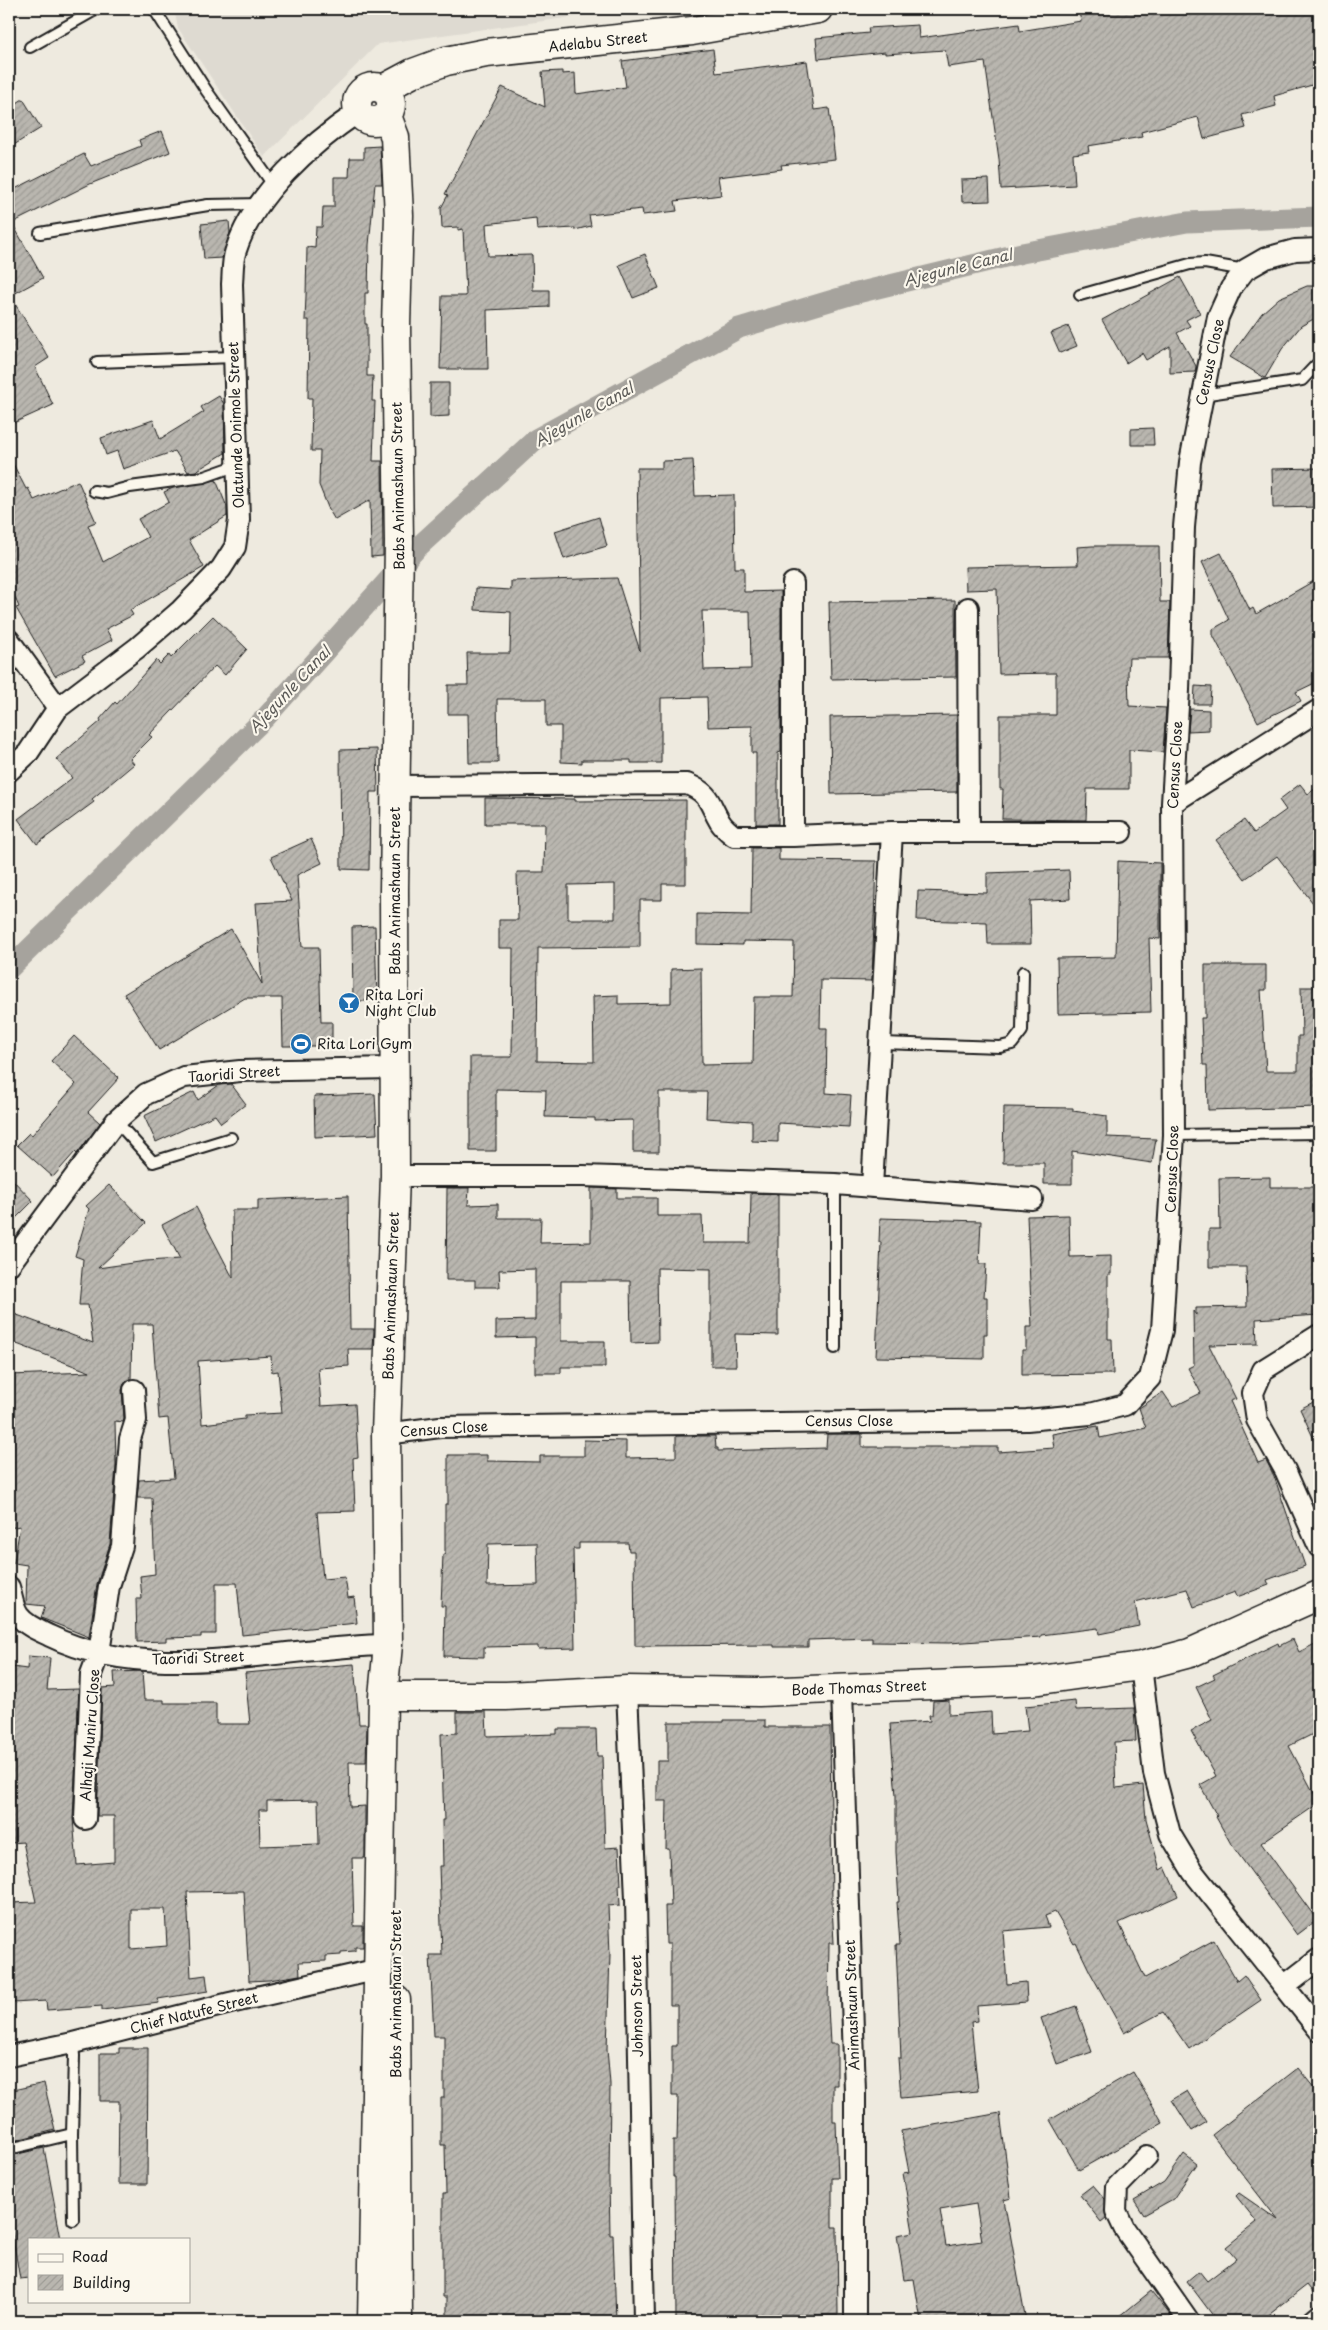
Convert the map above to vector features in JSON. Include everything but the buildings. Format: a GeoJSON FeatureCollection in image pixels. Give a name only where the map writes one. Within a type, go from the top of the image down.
{"type":"FeatureCollection","features":[{"type":"Feature","properties":{"kind":"main road","name":"Adelabu Street"},"geometry":{"type":"LineString","coordinates":[[383,89],[413,73],[446,61],[478,54],[692,32],[818,9]]}},
{"type":"Feature","properties":{"kind":"main road"},"geometry":{"type":"LineString","coordinates":[[372,86],[383,89],[388,93],[391,104],[388,116],[377,121],[371,121],[361,116],[358,112],[356,101],[362,91],[372,86]]}},
{"type":"Feature","properties":{"kind":"main road","name":"Babs Animashaun Street"},"geometry":{"type":"LineString","coordinates":[[388,116],[395,137],[399,215],[396,326],[399,674],[395,786],[395,1176],[386,1434],[387,1656],[398,2321]]}},
{"type":"Feature","properties":{"kind":"main road","name":"Bode Thomas Street"},"geometry":{"type":"LineString","coordinates":[[389,1697],[506,1696],[627,1690],[759,1692],[842,1690],[1033,1681],[1141,1666],[1190,1653],[1319,1596]]}},
{"type":"Feature","properties":{"kind":"main road","name":"Babs Animashaun Street"},"geometry":{"type":"LineString","coordinates":[[372,2321],[379,1969],[389,1697]]}},
{"type":"Feature","properties":{"kind":"street","name":"Olatunde Onimole Street"},"geometry":{"type":"LineString","coordinates":[[9,771],[28,753],[58,708],[137,648],[181,610],[221,568],[235,547],[239,520],[232,284],[235,251],[247,225],[274,186],[324,135],[358,112]]}},
{"type":"Feature","properties":{"kind":"street","name":"Census Close"},"geometry":{"type":"LineString","coordinates":[[386,1434],[440,1427],[1027,1420],[1090,1414],[1125,1405],[1150,1378],[1162,1330],[1174,1135],[1172,803],[1179,690],[1186,496],[1202,394],[1218,316],[1231,288],[1245,270],[1266,258],[1295,250],[1319,249]]}},
{"type":"Feature","properties":{"kind":"street"},"geometry":{"type":"LineString","coordinates":[[793,582],[793,836]]}},
{"type":"Feature","properties":{"kind":"street"},"geometry":{"type":"LineString","coordinates":[[968,608],[968,832]]}},
{"type":"Feature","properties":{"kind":"street"},"geometry":{"type":"LineString","coordinates":[[9,640],[58,708]]}},
{"type":"Feature","properties":{"kind":"street"},"geometry":{"type":"LineString","coordinates":[[1172,803],[1319,710]]}},
{"type":"Feature","properties":{"kind":"street"},"geometry":{"type":"LineString","coordinates":[[395,786],[687,784],[702,790],[713,806],[720,823],[734,836],[892,832],[1121,832]]}},
{"type":"Feature","properties":{"kind":"street"},"geometry":{"type":"LineString","coordinates":[[872,1187],[882,1043],[892,832]]}},
{"type":"Feature","properties":{"kind":"street","name":"Taoridi Street"},"geometry":{"type":"LineString","coordinates":[[9,1265],[116,1121],[146,1094],[184,1077],[240,1071],[394,1068]]}},
{"type":"Feature","properties":{"kind":"street"},"geometry":{"type":"LineString","coordinates":[[395,1176],[583,1176],[835,1184],[1032,1199]]}},
{"type":"Feature","properties":{"kind":"street"},"geometry":{"type":"LineString","coordinates":[[1319,1335],[1262,1370],[1253,1393],[1257,1420],[1285,1470],[1319,1547]]}},
{"type":"Feature","properties":{"kind":"street","name":"Alhaji Muniru Close"},"geometry":{"type":"LineString","coordinates":[[85,1819],[91,1674],[99,1653],[109,1586],[122,1546],[130,1439],[136,1420],[134,1390]]}},
{"type":"Feature","properties":{"kind":"street","name":"Taoridi Street"},"geometry":{"type":"LineString","coordinates":[[9,1588],[14,1617],[61,1642],[99,1653],[148,1660],[197,1661],[387,1656]]}},
{"type":"Feature","properties":{"kind":"street"},"geometry":{"type":"LineString","coordinates":[[1141,1666],[1154,1774],[1170,1834],[1193,1872],[1319,2030]]}},
{"type":"Feature","properties":{"kind":"street","name":"Johnson Street"},"geometry":{"type":"LineString","coordinates":[[627,1690],[636,1899],[644,2321]]}},
{"type":"Feature","properties":{"kind":"street","name":"Animashaun Street"},"geometry":{"type":"LineString","coordinates":[[842,1690],[855,2092],[855,2321]]}},
{"type":"Feature","properties":{"kind":"street"},"geometry":{"type":"LineString","coordinates":[[1284,1986],[1319,1959]]}},
{"type":"Feature","properties":{"kind":"street","name":"Chief Natufe Street"},"geometry":{"type":"LineString","coordinates":[[9,2056],[73,2043],[230,2003],[379,1969]]}},
{"type":"Feature","properties":{"kind":"street"},"geometry":{"type":"LineString","coordinates":[[1147,2156],[1117,2187],[1116,2211],[1124,2228],[1189,2321]]}},
{"type":"Feature","properties":{"kind":"street"},"geometry":{"type":"LineString","coordinates":[[1313,2321],[1319,2316]]}},
{"type":"Feature","properties":{"kind":"lane"},"geometry":{"type":"LineString","coordinates":[[30,47],[97,9]]}},
{"type":"Feature","properties":{"kind":"lane"},"geometry":{"type":"LineString","coordinates":[[154,9],[206,90],[274,186]]}},
{"type":"Feature","properties":{"kind":"lane"},"geometry":{"type":"LineString","coordinates":[[40,234],[208,205],[262,204]]}},
{"type":"Feature","properties":{"kind":"lane"},"geometry":{"type":"LineString","coordinates":[[1080,295],[1190,264],[1205,263],[1245,270]]}},
{"type":"Feature","properties":{"kind":"lane"},"geometry":{"type":"LineString","coordinates":[[97,362],[234,357]]}},
{"type":"Feature","properties":{"kind":"lane"},"geometry":{"type":"LineString","coordinates":[[1202,394],[1302,380],[1319,362]]}},
{"type":"Feature","properties":{"kind":"lane"},"geometry":{"type":"LineString","coordinates":[[94,491],[107,493],[130,487],[204,477],[238,465]]}},
{"type":"Feature","properties":{"kind":"lane"},"geometry":{"type":"LineString","coordinates":[[882,1043],[1000,1047],[1012,1044],[1022,1031],[1023,972]]}},
{"type":"Feature","properties":{"kind":"lane"},"geometry":{"type":"LineString","coordinates":[[116,1121],[153,1162],[231,1138]]}},
{"type":"Feature","properties":{"kind":"lane"},"geometry":{"type":"LineString","coordinates":[[1174,1135],[1319,1133]]}},
{"type":"Feature","properties":{"kind":"lane"},"geometry":{"type":"LineString","coordinates":[[835,1184],[835,1348]]}},
{"type":"Feature","properties":{"kind":"lane"},"geometry":{"type":"LineString","coordinates":[[73,2043],[73,2220]]}},
{"type":"Feature","properties":{"kind":"lane"},"geometry":{"type":"LineString","coordinates":[[9,2149],[72,2134]]}},
{"type":"Feature","properties":{"kind":"shaded area"},"geometry":{"type":"Polygon","coordinates":[[[174,9],[630,9],[378,44],[264,157],[178,28],[174,9]]]}},
{"type":"Feature","properties":{"kind":"waterway","name":"Ajegunle Canal"},"geometry":{"type":"LineString","coordinates":[[9,969],[266,717],[417,548],[536,439],[739,328],[853,294],[1022,253],[1187,222],[1319,217]]}},
{"type":"Feature","properties":{"kind":"place","name":"Rita Lori Night Club"},"geometry":{"type":"Point","coordinates":[349,1003]}},
{"type":"Feature","properties":{"kind":"place","name":"Rita Lori Gym"},"geometry":{"type":"Point","coordinates":[301,1044]}}]}
